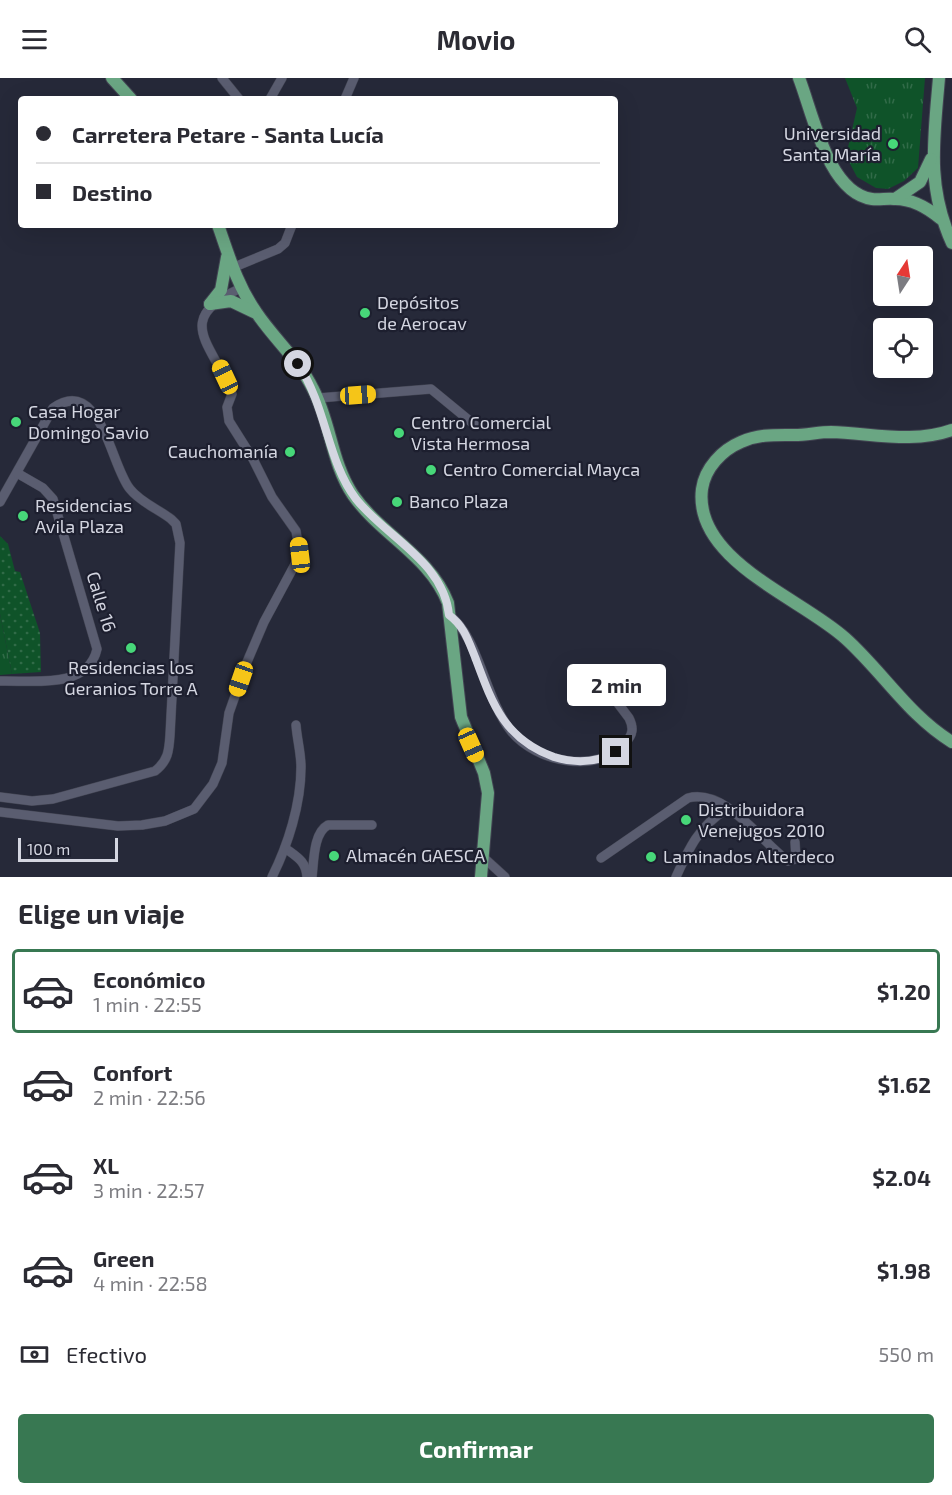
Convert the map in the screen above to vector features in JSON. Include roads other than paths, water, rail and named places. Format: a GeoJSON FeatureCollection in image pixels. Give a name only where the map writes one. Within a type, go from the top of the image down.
{"type":"FeatureCollection","features":[{"type":"Feature","properties":{"kind":"main road"},"geometry":{"type":"LineString","coordinates":[[112,78],[128,96]]}},
{"type":"Feature","properties":{"kind":"main road"},"geometry":{"type":"LineString","coordinates":[[800,78],[826,154],[842,182],[853,192],[867,198],[895,199],[919,204],[941,219]]}},
{"type":"Feature","properties":{"kind":"main road"},"geometry":{"type":"LineString","coordinates":[[939,78],[933,156],[935,194],[941,219],[952,243]]}},
{"type":"Feature","properties":{"kind":"main road"},"geometry":{"type":"LineString","coordinates":[[895,199],[920,182],[933,156]]}},
{"type":"Feature","properties":{"kind":"main road"},"geometry":{"type":"LineString","coordinates":[[219,228],[232,268],[256,314],[298,364],[318,398],[346,483],[358,501],[439,581],[448,603],[461,717],[484,773],[488,793],[481,877]]}},
{"type":"Feature","properties":{"kind":"main road"},"geometry":{"type":"LineString","coordinates":[[210,304],[221,290],[228,256]]}},
{"type":"Feature","properties":{"kind":"main road"},"geometry":{"type":"LineString","coordinates":[[210,304],[231,301],[256,314]]}},
{"type":"Feature","properties":{"kind":"main road"},"geometry":{"type":"LineString","coordinates":[[952,430],[932,435],[906,437],[828,432],[754,437],[740,442],[718,458],[706,475],[701,498],[707,527],[726,551],[837,631],[875,668],[927,725],[952,742]]}},
{"type":"Feature","properties":{"kind":"street"},"geometry":{"type":"LineString","coordinates":[[222,78],[237,96]]}},
{"type":"Feature","properties":{"kind":"street"},"geometry":{"type":"LineString","coordinates":[[272,96],[282,78]]}},
{"type":"Feature","properties":{"kind":"street"},"geometry":{"type":"LineString","coordinates":[[346,96],[354,78]]}},
{"type":"Feature","properties":{"kind":"street"},"geometry":{"type":"LineString","coordinates":[[232,268],[278,249],[285,243],[291,228]]}},
{"type":"Feature","properties":{"kind":"street"},"geometry":{"type":"LineString","coordinates":[[0,812],[118,826],[142,825],[165,821],[189,812],[202,802],[213,784],[222,763],[229,712],[247,662],[264,622],[300,555],[296,531],[272,497],[254,459],[229,421],[227,407],[231,394],[230,388],[207,343],[202,327],[204,314],[210,304],[241,288]]}},
{"type":"Feature","properties":{"kind":"street"},"geometry":{"type":"LineString","coordinates":[[318,398],[431,388],[476,426]]}},
{"type":"Feature","properties":{"kind":"street"},"geometry":{"type":"LineString","coordinates":[[0,502],[53,408],[69,402],[82,405],[101,421],[119,471],[129,488],[176,524],[180,543],[167,759],[155,771],[53,799],[32,801],[0,797]]}},
{"type":"Feature","properties":{"kind":"street","name":"Calle 16"},"geometry":{"type":"LineString","coordinates":[[0,681],[66,678],[77,675],[92,664],[97,650],[53,499],[43,488],[17,473]]}},
{"type":"Feature","properties":{"kind":"street"},"geometry":{"type":"LineString","coordinates":[[449,615],[460,623],[466,633],[488,689],[511,731],[522,742],[542,752],[563,760],[587,762],[603,759],[616,752],[632,734],[633,725],[629,718],[595,673]]}},
{"type":"Feature","properties":{"kind":"street"},"geometry":{"type":"LineString","coordinates":[[272,877],[285,848],[297,800],[301,767],[296,725]]}},
{"type":"Feature","properties":{"kind":"street"},"geometry":{"type":"LineString","coordinates":[[601,858],[688,798],[708,797],[728,809],[788,861],[796,859],[795,842]]}},
{"type":"Feature","properties":{"kind":"street"},"geometry":{"type":"LineString","coordinates":[[676,877],[692,840],[714,817],[728,809]]}},
{"type":"Feature","properties":{"kind":"street"},"geometry":{"type":"LineString","coordinates":[[312,877],[318,836],[322,828],[328,825],[372,825]]}},
{"type":"Feature","properties":{"kind":"street"},"geometry":{"type":"LineString","coordinates":[[285,848],[301,859],[306,867],[307,877]]}},
{"type":"Feature","properties":{"kind":"street"},"geometry":{"type":"LineString","coordinates":[[483,857],[505,877]]}},
{"type":"Feature","properties":{"kind":"place","name":"Universidad Santa María"},"geometry":{"type":"Point","coordinates":[893,144]}},
{"type":"Feature","properties":{"kind":"place","name":"Depósitos de Aerocav"},"geometry":{"type":"Point","coordinates":[365,313]}},
{"type":"Feature","properties":{"kind":"place","name":"Casa Hogar Domingo Savio"},"geometry":{"type":"Point","coordinates":[16,422]}},
{"type":"Feature","properties":{"kind":"place","name":"Centro Comercial Vista Hermosa"},"geometry":{"type":"Point","coordinates":[399,433]}},
{"type":"Feature","properties":{"kind":"place","name":"Cauchomanía"},"geometry":{"type":"Point","coordinates":[290,452]}},
{"type":"Feature","properties":{"kind":"place","name":"Centro Comercial Mayca"},"geometry":{"type":"Point","coordinates":[431,470]}},
{"type":"Feature","properties":{"kind":"place","name":"Banco Plaza"},"geometry":{"type":"Point","coordinates":[397,502]}},
{"type":"Feature","properties":{"kind":"place","name":"Residencias Avila Plaza"},"geometry":{"type":"Point","coordinates":[23,516]}},
{"type":"Feature","properties":{"kind":"place","name":"Residencias los Geranios Torre A"},"geometry":{"type":"Point","coordinates":[131,648]}},
{"type":"Feature","properties":{"kind":"place","name":"Distribuidora Venejugos 2010"},"geometry":{"type":"Point","coordinates":[686,820]}},
{"type":"Feature","properties":{"kind":"place","name":"Almacén GAESCA"},"geometry":{"type":"Point","coordinates":[334,856]}},
{"type":"Feature","properties":{"kind":"place","name":"Laminados Alterdeco"},"geometry":{"type":"Point","coordinates":[651,857]}}]}
